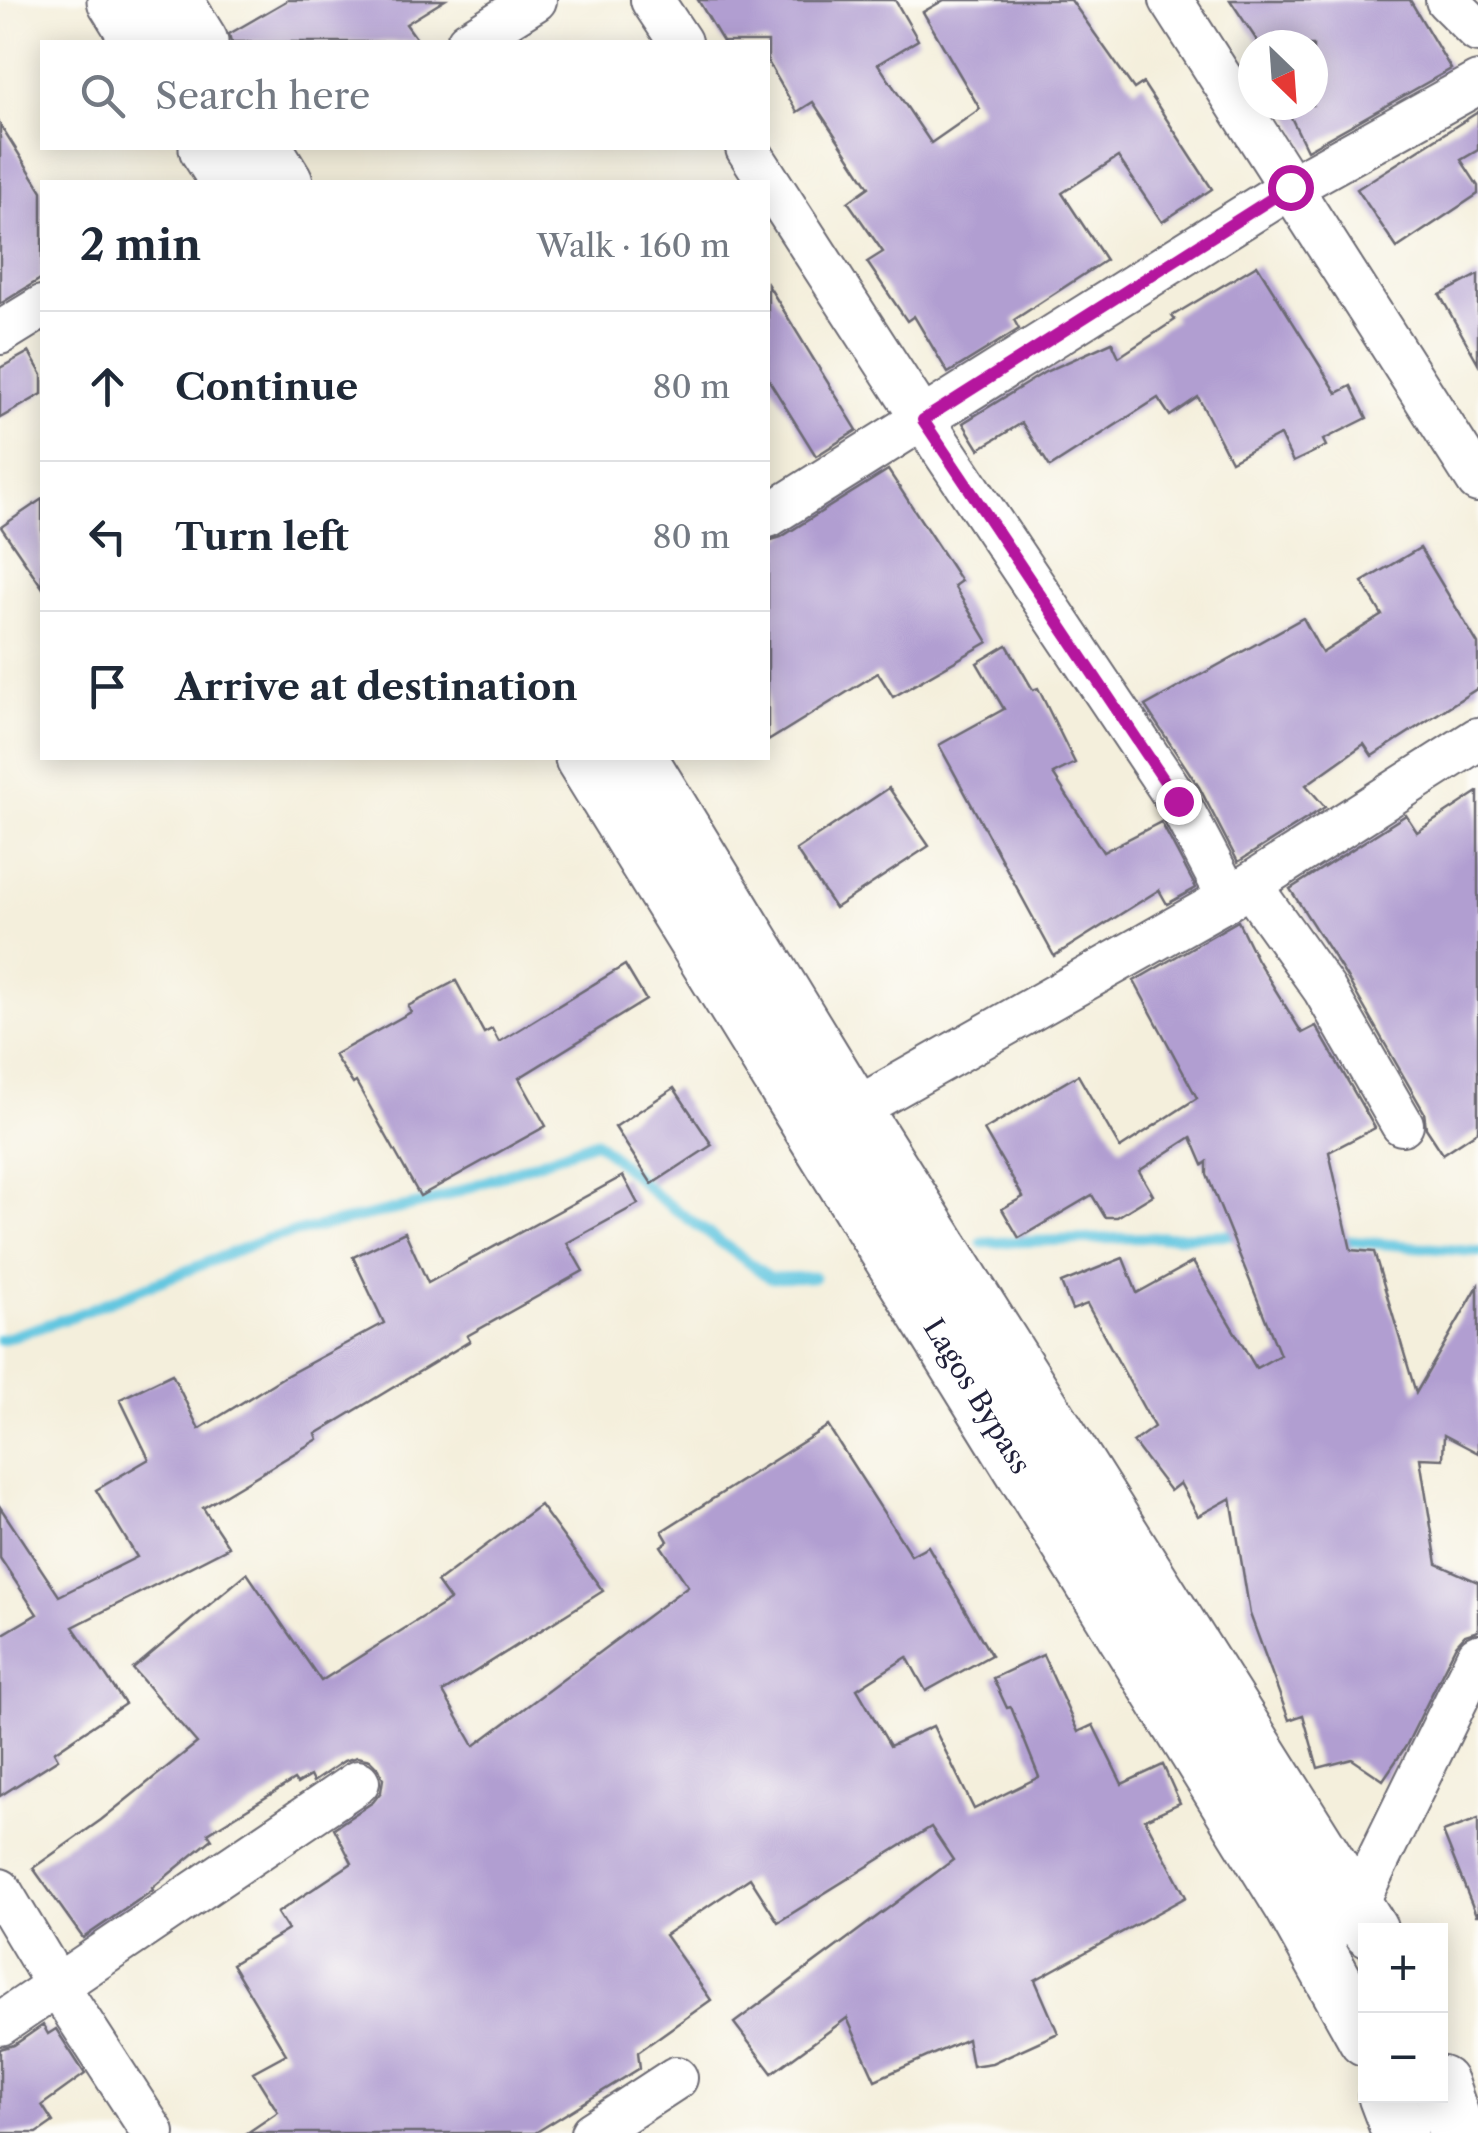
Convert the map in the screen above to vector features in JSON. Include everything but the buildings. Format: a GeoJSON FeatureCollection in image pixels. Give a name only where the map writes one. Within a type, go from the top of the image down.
{"type":"FeatureCollection","features":[{"type":"Feature","properties":{"kind":"main road"},"geometry":{"type":"LineString","coordinates":[[115,0],[140,40]]}},
{"type":"Feature","properties":{"kind":"main road"},"geometry":{"type":"LineString","coordinates":[[174,0],[199,40]]}},
{"type":"Feature","properties":{"kind":"main road"},"geometry":{"type":"LineString","coordinates":[[215,150],[271,165]]}},
{"type":"Feature","properties":{"kind":"main road","name":"Lagos Bypass"},"geometry":{"type":"LineString","coordinates":[[584,760],[1318,1948],[1358,2023]]}},
{"type":"Feature","properties":{"kind":"main road","name":"Lagos Bypass"},"geometry":{"type":"LineString","coordinates":[[640,760],[854,1110],[1363,1918]]}},
{"type":"Feature","properties":{"kind":"main road"},"geometry":{"type":"LineString","coordinates":[[1389,2103],[1400,2133]]}},
{"type":"Feature","properties":{"kind":"main road"},"geometry":{"type":"LineString","coordinates":[[1447,2103],[1457,2133]]}},
{"type":"Feature","properties":{"kind":"street"},"geometry":{"type":"LineString","coordinates":[[471,40],[535,0]]}},
{"type":"Feature","properties":{"kind":"street"},"geometry":{"type":"LineString","coordinates":[[652,0],[679,40]]}},
{"type":"Feature","properties":{"kind":"street"},"geometry":{"type":"LineString","coordinates":[[1171,0],[1478,481]]}},
{"type":"Feature","properties":{"kind":"street"},"geometry":{"type":"LineString","coordinates":[[1448,0],[1478,31]]}},
{"type":"Feature","properties":{"kind":"street"},"geometry":{"type":"LineString","coordinates":[[770,515],[1290,187],[1478,83]]}},
{"type":"Feature","properties":{"kind":"street"},"geometry":{"type":"LineString","coordinates":[[749,150],[769,180]]}},
{"type":"Feature","properties":{"kind":"street"},"geometry":{"type":"LineString","coordinates":[[770,182],[923,420],[1178,801],[1240,891],[1324,989],[1402,1124]]}},
{"type":"Feature","properties":{"kind":"street"},"geometry":{"type":"LineString","coordinates":[[0,333],[40,308]]}},
{"type":"Feature","properties":{"kind":"street"},"geometry":{"type":"LineString","coordinates":[[854,1110],[1240,891],[1478,739]]}},
{"type":"Feature","properties":{"kind":"street"},"geometry":{"type":"LineString","coordinates":[[1318,1948],[1363,1918],[1478,1656]]}},
{"type":"Feature","properties":{"kind":"street"},"geometry":{"type":"LineString","coordinates":[[0,2024],[358,1782]]}},
{"type":"Feature","properties":{"kind":"street"},"geometry":{"type":"LineString","coordinates":[[0,1890],[153,2133]]}},
{"type":"Feature","properties":{"kind":"street"},"geometry":{"type":"LineString","coordinates":[[592,2133],[676,2078]]}},
{"type":"Feature","properties":{"kind":"waterway"},"geometry":{"type":"LineString","coordinates":[[0,1340],[68,1318],[266,1239],[429,1202],[596,1141],[657,1196],[770,1278],[814,1277]]}},
{"type":"Feature","properties":{"kind":"waterway"},"geometry":{"type":"LineString","coordinates":[[982,1243],[1245,1234]]}},
{"type":"Feature","properties":{"kind":"waterway"},"geometry":{"type":"LineString","coordinates":[[1338,1240],[1478,1252]]}},
{"type":"Feature","properties":{"kind":"route"},"geometry":{"type":"LineString","coordinates":[[1178,801],[923,420],[1290,187]]}}]}
